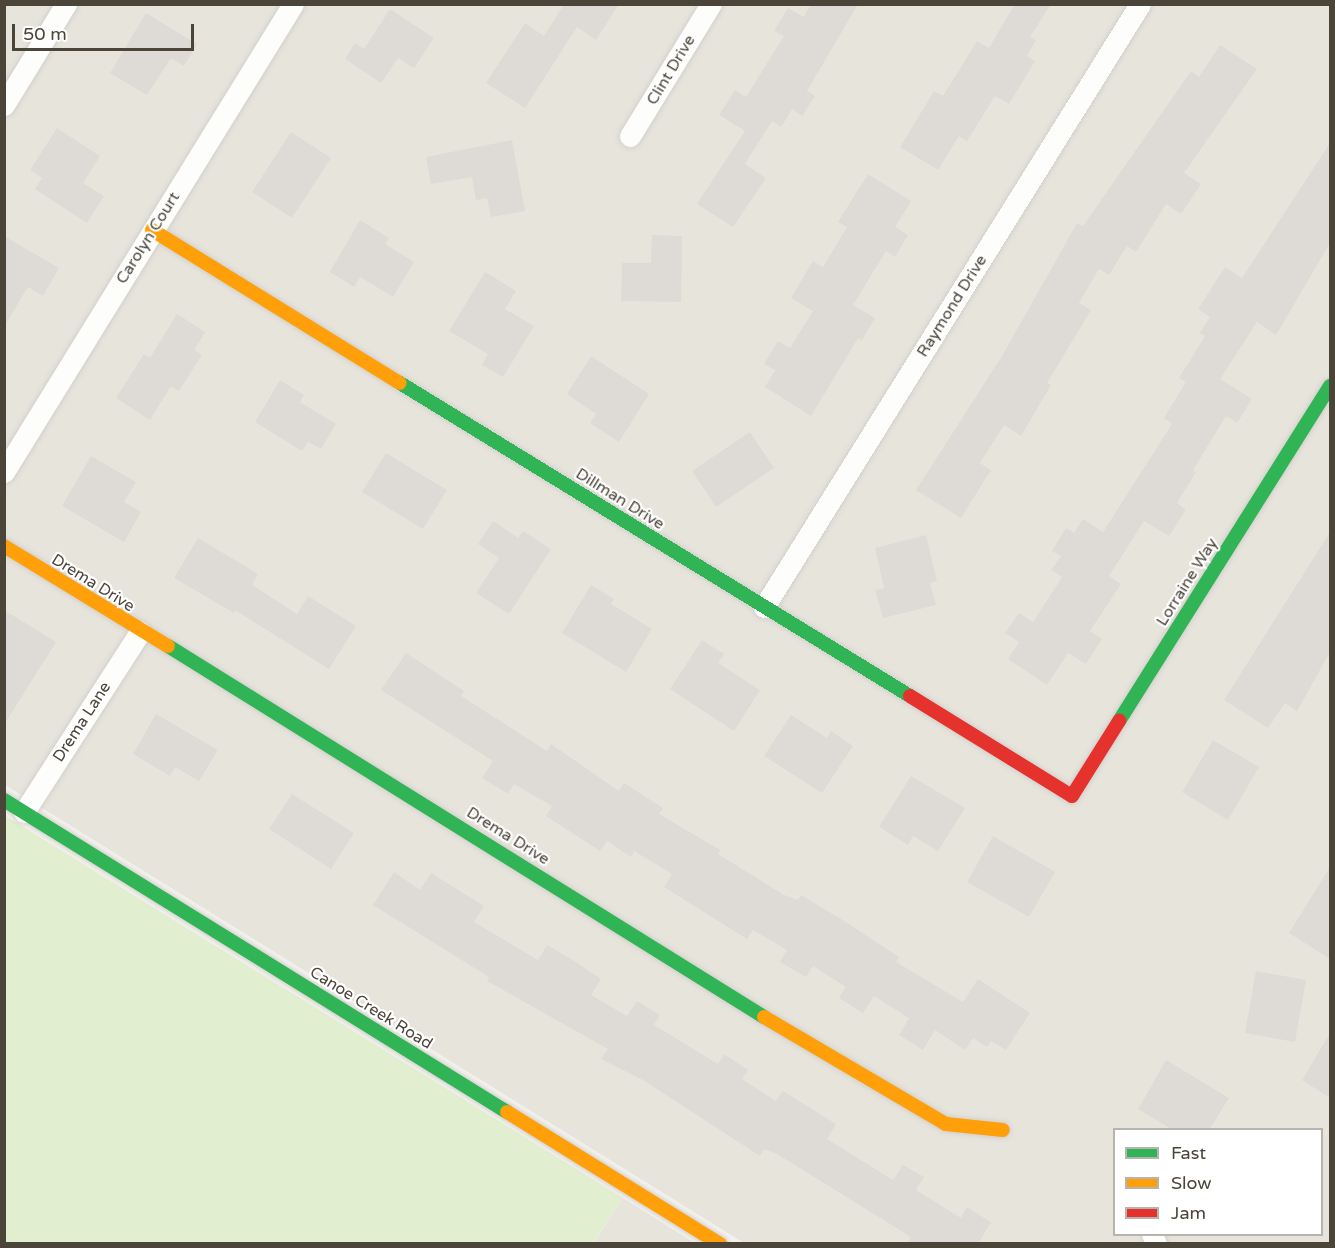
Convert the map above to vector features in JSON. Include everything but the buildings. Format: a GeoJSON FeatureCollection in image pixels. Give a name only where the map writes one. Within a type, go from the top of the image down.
{"type":"FeatureCollection","features":[{"type":"Feature","properties":{"kind":"street"},"geometry":{"type":"LineString","coordinates":[[4,105],[66,4]]}},
{"type":"Feature","properties":{"kind":"street","name":"Carolyn Court"},"geometry":{"type":"LineString","coordinates":[[4,472],[293,4]]}},
{"type":"Feature","properties":{"kind":"street","name":"Clint Drive"},"geometry":{"type":"LineString","coordinates":[[630,136],[711,4]]}},
{"type":"Feature","properties":{"kind":"street","name":"Raymond Drive"},"geometry":{"type":"LineString","coordinates":[[764,607],[1140,4]]}},
{"type":"Feature","properties":{"kind":"street","name":"Dillman Drive"},"geometry":{"type":"LineString","coordinates":[[152,230],[1072,796]]}},
{"type":"Feature","properties":{"kind":"street","name":"Lorraine Way"},"geometry":{"type":"LineString","coordinates":[[1072,796],[1330,386]]}},
{"type":"Feature","properties":{"kind":"street","name":"Drema Drive"},"geometry":{"type":"LineString","coordinates":[[4,546],[140,632],[429,805],[854,1071],[946,1124],[1003,1130]]}},
{"type":"Feature","properties":{"kind":"street","name":"Drema Lane"},"geometry":{"type":"LineString","coordinates":[[24,812],[140,632]]}},
{"type":"Feature","properties":{"kind":"street","name":"Canoe Creek Road"},"geometry":{"type":"LineString","coordinates":[[4,800],[720,1244]]}},
{"type":"Feature","properties":{"kind":"shaded area"},"geometry":{"type":"Polygon","coordinates":[[[4,5],[1330,5],[1330,1243],[744,1243],[5,785],[4,5]]]}},
{"type":"Feature","properties":{"kind":"shaded area"},"geometry":{"type":"Polygon","coordinates":[[[623,1198],[696,1244],[593,1244],[623,1198]]]}},
{"type":"Feature","properties":{"kind":"green space"},"geometry":{"type":"Polygon","coordinates":[[[4,815],[623,1198],[593,1243],[5,1243],[4,815]]]}},
{"type":"Feature","properties":{"kind":"traffic: fast"},"geometry":{"type":"LineString","coordinates":[[400,383],[910,696]]}},
{"type":"Feature","properties":{"kind":"traffic: fast"},"geometry":{"type":"LineString","coordinates":[[1119,721],[1330,386]]}},
{"type":"Feature","properties":{"kind":"traffic: fast"},"geometry":{"type":"LineString","coordinates":[[168,646],[764,1017]]}},
{"type":"Feature","properties":{"kind":"traffic: fast"},"geometry":{"type":"LineString","coordinates":[[4,800],[507,1112]]}},
{"type":"Feature","properties":{"kind":"traffic: slow"},"geometry":{"type":"LineString","coordinates":[[152,230],[400,383]]}},
{"type":"Feature","properties":{"kind":"traffic: slow"},"geometry":{"type":"LineString","coordinates":[[4,546],[168,646]]}},
{"type":"Feature","properties":{"kind":"traffic: slow"},"geometry":{"type":"LineString","coordinates":[[764,1017],[946,1124],[1003,1130]]}},
{"type":"Feature","properties":{"kind":"traffic: slow"},"geometry":{"type":"LineString","coordinates":[[507,1112],[720,1244]]}},
{"type":"Feature","properties":{"kind":"traffic: jam"},"geometry":{"type":"LineString","coordinates":[[910,696],[1072,796],[1119,721]]}}]}
